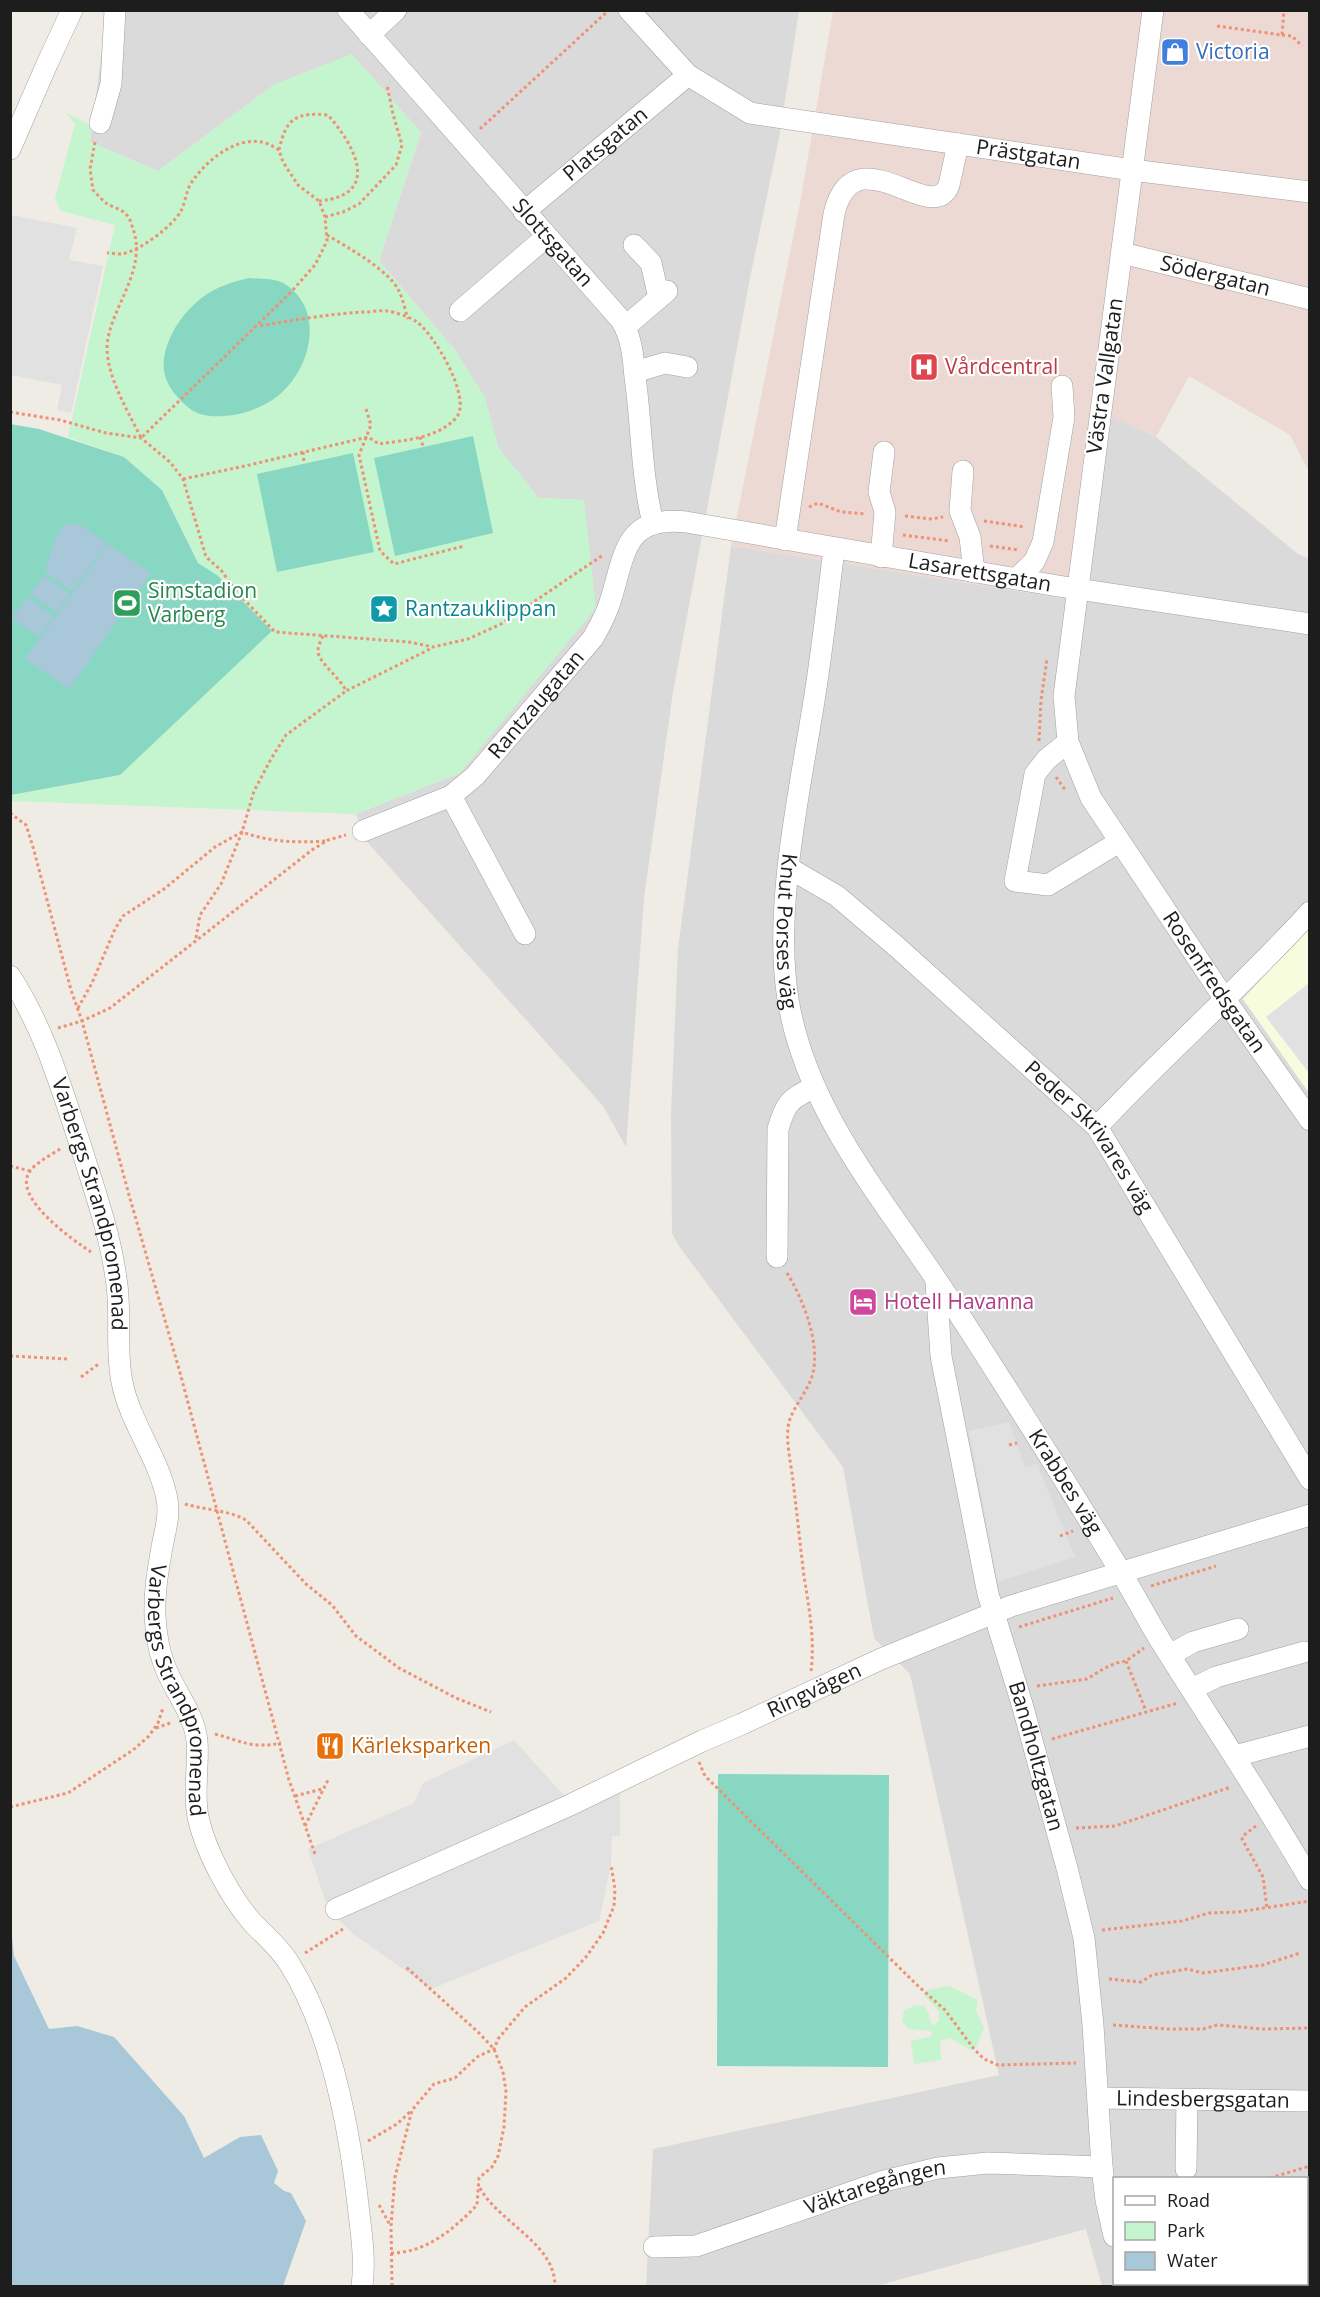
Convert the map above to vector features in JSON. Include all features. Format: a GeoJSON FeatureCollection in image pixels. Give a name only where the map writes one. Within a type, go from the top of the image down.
{"type":"FeatureCollection","features":[{"type":"Feature","properties":{"kind":"street"},"geometry":{"type":"LineString","coordinates":[[10,149],[72,10]]}},
{"type":"Feature","properties":{"kind":"street"},"geometry":{"type":"LineString","coordinates":[[99,123],[111,84],[115,10]]}},
{"type":"Feature","properties":{"kind":"street","name":"Slottsgatan"},"geometry":{"type":"LineString","coordinates":[[348,10],[625,327],[630,338],[635,372],[645,486],[653,523]]}},
{"type":"Feature","properties":{"kind":"street"},"geometry":{"type":"LineString","coordinates":[[369,35],[396,10]]}},
{"type":"Feature","properties":{"kind":"street"},"geometry":{"type":"LineString","coordinates":[[629,10],[688,75]]}},
{"type":"Feature","properties":{"kind":"street","name":"Västra Vallgatan"},"geometry":{"type":"LineString","coordinates":[[1068,742],[1064,696],[1101,395],[1122,254],[1153,10]]}},
{"type":"Feature","properties":{"kind":"street","name":"Prästgatan"},"geometry":{"type":"LineString","coordinates":[[688,75],[750,113],[1132,170],[1310,192]]}},
{"type":"Feature","properties":{"kind":"street","name":"Platsgatan"},"geometry":{"type":"LineString","coordinates":[[524,212],[688,75]]}},
{"type":"Feature","properties":{"kind":"street"},"geometry":{"type":"LineString","coordinates":[[786,530],[834,214],[840,193],[849,182],[867,178],[926,195],[941,195],[949,185],[958,144]]}},
{"type":"Feature","properties":{"kind":"street"},"geometry":{"type":"LineString","coordinates":[[460,310],[546,237]]}},
{"type":"Feature","properties":{"kind":"street"},"geometry":{"type":"LineString","coordinates":[[625,327],[663,294],[651,263],[634,245]]}},
{"type":"Feature","properties":{"kind":"street","name":"Södergatan"},"geometry":{"type":"LineString","coordinates":[[1122,254],[1310,299]]}},
{"type":"Feature","properties":{"kind":"street"},"geometry":{"type":"LineString","coordinates":[[635,372],[665,363],[687,367]]}},
{"type":"Feature","properties":{"kind":"street"},"geometry":{"type":"LineString","coordinates":[[1016,579],[1034,562],[1043,542],[1064,417],[1062,386]]}},
{"type":"Feature","properties":{"kind":"street"},"geometry":{"type":"LineString","coordinates":[[881,557],[884,523],[879,492],[884,452]]}},
{"type":"Feature","properties":{"kind":"street"},"geometry":{"type":"LineString","coordinates":[[963,471],[960,511],[971,543],[974,572]]}},
{"type":"Feature","properties":{"kind":"street","name":"Lasarettsgatan"},"geometry":{"type":"LineString","coordinates":[[653,523],[670,520],[760,535],[786,530],[834,549],[1310,624]]}},
{"type":"Feature","properties":{"kind":"street","name":"Rantzaugatan"},"geometry":{"type":"LineString","coordinates":[[363,831],[451,796],[475,777],[593,638],[603,622],[623,555],[631,539],[653,523]]}},
{"type":"Feature","properties":{"kind":"street","name":"Knut Porses väg"},"geometry":{"type":"LineString","coordinates":[[814,1087],[793,1028],[784,977],[785,918],[789,868],[834,549]]}},
{"type":"Feature","properties":{"kind":"street"},"geometry":{"type":"LineString","coordinates":[[1068,742],[1046,760],[1035,774],[1015,881],[1048,885],[1119,842]]}},
{"type":"Feature","properties":{"kind":"street","name":"Rosenfredsgatan"},"geometry":{"type":"LineString","coordinates":[[1068,742],[1091,798],[1119,842],[1226,1001],[1310,1120]]}},
{"type":"Feature","properties":{"kind":"street"},"geometry":{"type":"LineString","coordinates":[[451,796],[525,934]]}},
{"type":"Feature","properties":{"kind":"street","name":"Peder Skrivares väg"},"geometry":{"type":"LineString","coordinates":[[789,868],[837,896],[1097,1127],[1310,1479]]}},
{"type":"Feature","properties":{"kind":"street"},"geometry":{"type":"LineString","coordinates":[[1097,1127],[1125,1097],[1226,1001],[1310,912]]}},
{"type":"Feature","properties":{"kind":"street","name":"Varbergs Strandpromenad"},"geometry":{"type":"LineString","coordinates":[[10,976],[34,1014],[42,1033],[98,1204],[114,1268],[120,1317],[122,1381],[136,1422],[164,1486],[168,1521],[157,1579],[155,1612],[157,1640],[164,1665],[191,1718],[195,1734],[198,1817],[210,1851],[234,1897],[289,1963],[318,2023],[352,2151],[363,2242],[362,2286]]}},
{"type":"Feature","properties":{"kind":"street"},"geometry":{"type":"LineString","coordinates":[[777,1257],[778,1129],[783,1111],[792,1099],[814,1087]]}},
{"type":"Feature","properties":{"kind":"street","name":"Krabbes väg"},"geometry":{"type":"LineString","coordinates":[[814,1087],[862,1169],[936,1280],[1122,1573],[1158,1637],[1273,1815],[1310,1880]]}},
{"type":"Feature","properties":{"kind":"street","name":"Bandholtzgatan"},"geometry":{"type":"LineString","coordinates":[[936,1280],[941,1356],[993,1613],[1018,1691],[1057,1830],[1082,1933],[1093,2025],[1102,2167],[1113,2232]]}},
{"type":"Feature","properties":{"kind":"street","name":"Ringvägen"},"geometry":{"type":"LineString","coordinates":[[344,1916],[702,1741],[881,1659],[993,1613],[1310,1515]]}},
{"type":"Feature","properties":{"kind":"street"},"geometry":{"type":"LineString","coordinates":[[1170,1655],[1193,1642],[1238,1629]]}},
{"type":"Feature","properties":{"kind":"street"},"geometry":{"type":"LineString","coordinates":[[1193,1691],[1216,1677],[1304,1652]]}},
{"type":"Feature","properties":{"kind":"street"},"geometry":{"type":"LineString","coordinates":[[1235,1756],[1310,1736]]}},
{"type":"Feature","properties":{"kind":"street","name":"Lindesbergsgatan"},"geometry":{"type":"LineString","coordinates":[[1098,2098],[1310,2102]]}},
{"type":"Feature","properties":{"kind":"street"},"geometry":{"type":"LineString","coordinates":[[1186,2169],[1187,2100]]}},
{"type":"Feature","properties":{"kind":"street","name":"Väktaregången"},"geometry":{"type":"LineString","coordinates":[[654,2247],[696,2246],[884,2181],[938,2168],[988,2163],[1102,2167]]}},
{"type":"Feature","properties":{"kind":"path"},"geometry":{"type":"LineString","coordinates":[[464,145],[533,78],[609,10]]}},
{"type":"Feature","properties":{"kind":"path"},"geometry":{"type":"LineString","coordinates":[[1282,35],[1284,10]]}},
{"type":"Feature","properties":{"kind":"path"},"geometry":{"type":"LineString","coordinates":[[1217,26],[1292,36],[1302,46]]}},
{"type":"Feature","properties":{"kind":"path"},"geometry":{"type":"LineString","coordinates":[[325,217],[359,204],[396,165],[402,145],[387,81]]}},
{"type":"Feature","properties":{"kind":"path"},"geometry":{"type":"LineString","coordinates":[[141,438],[257,326],[315,265],[327,241],[325,217],[319,201],[298,185],[283,162],[279,150],[283,133],[294,119],[308,113],[328,115],[342,130],[355,153],[358,168],[356,182],[346,194],[331,200],[319,201]]}},
{"type":"Feature","properties":{"kind":"path"},"geometry":{"type":"LineString","coordinates":[[99,123],[90,169],[93,190],[107,203],[128,215],[135,233],[133,274],[111,328],[107,346],[109,364],[141,438],[170,462],[183,478],[206,557],[221,570],[235,590],[275,632],[409,642],[434,647]]}},
{"type":"Feature","properties":{"kind":"path"},"geometry":{"type":"LineString","coordinates":[[107,253],[122,254],[135,249],[164,231],[180,212],[189,187],[200,172],[218,155],[242,142],[264,142],[279,150]]}},
{"type":"Feature","properties":{"kind":"path"},"geometry":{"type":"LineString","coordinates":[[326,234],[355,251],[398,289],[408,319]]}},
{"type":"Feature","properties":{"kind":"path"},"geometry":{"type":"LineString","coordinates":[[183,478],[368,436],[379,444],[420,437],[439,431],[457,417],[462,404],[459,388],[436,346],[418,322],[388,311],[346,313],[257,326]]}},
{"type":"Feature","properties":{"kind":"path"},"geometry":{"type":"LineString","coordinates":[[366,409],[371,425],[359,455],[380,551],[394,564],[464,546]]}},
{"type":"Feature","properties":{"kind":"path"},"geometry":{"type":"LineString","coordinates":[[10,412],[60,420],[106,433],[141,438]]}},
{"type":"Feature","properties":{"kind":"path"},"geometry":{"type":"LineString","coordinates":[[420,437],[423,446]]}},
{"type":"Feature","properties":{"kind":"path"},"geometry":{"type":"LineString","coordinates":[[303,452],[304,463]]}},
{"type":"Feature","properties":{"kind":"path"},"geometry":{"type":"LineString","coordinates":[[786,530],[801,510],[818,503],[841,512],[868,515],[884,523],[971,543],[1038,552]]}},
{"type":"Feature","properties":{"kind":"path"},"geometry":{"type":"LineString","coordinates":[[884,523],[946,517],[960,511],[969,519],[1045,530]]}},
{"type":"Feature","properties":{"kind":"path"},"geometry":{"type":"LineString","coordinates":[[195,939],[200,915],[221,884],[242,832],[254,791],[286,735],[346,691],[434,647],[468,639],[501,624],[604,554]]}},
{"type":"Feature","properties":{"kind":"path"},"geometry":{"type":"LineString","coordinates":[[323,636],[318,651],[320,660],[342,682],[346,691]]}},
{"type":"Feature","properties":{"kind":"path"},"geometry":{"type":"LineString","coordinates":[[10,813],[26,825],[33,847],[179,1369],[280,1743],[315,1854]]}},
{"type":"Feature","properties":{"kind":"path"},"geometry":{"type":"LineString","coordinates":[[78,1008],[123,916],[164,889],[215,847],[242,832],[261,839],[281,842],[328,840],[363,831]]}},
{"type":"Feature","properties":{"kind":"path"},"geometry":{"type":"LineString","coordinates":[[42,1033],[82,1021],[110,1008],[195,939],[328,840]]}},
{"type":"Feature","properties":{"kind":"path"},"geometry":{"type":"LineString","coordinates":[[77,1135],[30,1171],[27,1180],[28,1189],[39,1208],[56,1226],[114,1268]]}},
{"type":"Feature","properties":{"kind":"path"},"geometry":{"type":"LineString","coordinates":[[10,1166],[30,1171]]}},
{"type":"Feature","properties":{"kind":"path"},"geometry":{"type":"LineString","coordinates":[[777,1257],[796,1287],[808,1316],[813,1349],[813,1372],[804,1396],[789,1422],[789,1444],[800,1543],[814,1646],[809,1693]]}},
{"type":"Feature","properties":{"kind":"path"},"geometry":{"type":"LineString","coordinates":[[10,1356],[68,1359]]}},
{"type":"Feature","properties":{"kind":"path"},"geometry":{"type":"LineString","coordinates":[[166,1498],[217,1512],[234,1513],[246,1520],[306,1584],[332,1605],[356,1636],[399,1668],[456,1698],[490,1712]]}},
{"type":"Feature","properties":{"kind":"path"},"geometry":{"type":"LineString","coordinates":[[1000,1633],[1221,1565]]}},
{"type":"Feature","properties":{"kind":"path"},"geometry":{"type":"LineString","coordinates":[[1018,1691],[1041,1685],[1087,1679],[1116,1663],[1126,1661],[1158,1637]]}},
{"type":"Feature","properties":{"kind":"path"},"geometry":{"type":"LineString","coordinates":[[1126,1661],[1146,1711]]}},
{"type":"Feature","properties":{"kind":"path"},"geometry":{"type":"LineString","coordinates":[[1033,1745],[1177,1703],[1193,1691]]}},
{"type":"Feature","properties":{"kind":"path"},"geometry":{"type":"LineString","coordinates":[[10,1807],[54,1797],[78,1787],[133,1750],[149,1736],[158,1723],[164,1707]]}},
{"type":"Feature","properties":{"kind":"path"},"geometry":{"type":"LineString","coordinates":[[195,1734],[215,1734],[247,1745],[280,1743]]}},
{"type":"Feature","properties":{"kind":"path"},"geometry":{"type":"LineString","coordinates":[[698,1760],[705,1776],[945,2010],[984,2060],[998,2065],[1095,2062]]}},
{"type":"Feature","properties":{"kind":"path"},"geometry":{"type":"LineString","coordinates":[[1057,1830],[1115,1826],[1231,1787],[1248,1776]]}},
{"type":"Feature","properties":{"kind":"path"},"geometry":{"type":"LineString","coordinates":[[305,1826],[328,1780]]}},
{"type":"Feature","properties":{"kind":"path"},"geometry":{"type":"LineString","coordinates":[[295,1796],[324,1788]]}},
{"type":"Feature","properties":{"kind":"path"},"geometry":{"type":"LineString","coordinates":[[1267,1909],[1263,1877],[1242,1839],[1244,1835],[1273,1815]]}},
{"type":"Feature","properties":{"kind":"path"},"geometry":{"type":"LineString","coordinates":[[352,2151],[397,2124],[434,2084],[455,2078],[477,2057],[494,2049],[498,2039],[525,2007],[566,1978],[586,1957],[603,1934],[614,1906],[615,1889],[611,1865]]}},
{"type":"Feature","properties":{"kind":"path"},"geometry":{"type":"LineString","coordinates":[[1082,1933],[1182,1921],[1209,1913],[1267,1909],[1310,1901]]}},
{"type":"Feature","properties":{"kind":"path"},"geometry":{"type":"LineString","coordinates":[[289,1963],[344,1916]]}},
{"type":"Feature","properties":{"kind":"path"},"geometry":{"type":"LineString","coordinates":[[1089,1981],[1112,1979],[1141,1982],[1152,1976],[1187,1969],[1203,1973],[1263,1965],[1300,1953]]}},
{"type":"Feature","properties":{"kind":"path"},"geometry":{"type":"LineString","coordinates":[[391,2253],[409,2251],[438,2239],[477,2205],[479,2178],[492,2167],[498,2156],[504,2127],[506,2091],[503,2072],[494,2049],[406,1967]]}},
{"type":"Feature","properties":{"kind":"path"},"geometry":{"type":"LineString","coordinates":[[1093,2025],[1132,2025],[1168,2029],[1203,2029],[1217,2025],[1263,2029],[1310,2028]]}},
{"type":"Feature","properties":{"kind":"path"},"geometry":{"type":"LineString","coordinates":[[392,2286],[391,2226],[395,2177],[412,2110]]}},
{"type":"Feature","properties":{"kind":"path"},"geometry":{"type":"LineString","coordinates":[[1273,2177],[1310,2166]]}},
{"type":"Feature","properties":{"kind":"path"},"geometry":{"type":"LineString","coordinates":[[480,2187],[487,2200],[549,2262],[555,2278],[555,2286]]}},
{"type":"Feature","properties":{"kind":"shaded area"},"geometry":{"type":"Polygon","coordinates":[[[107,11],[799,11],[780,133],[750,278],[673,692],[644,898],[626,1147],[603,1106],[368,843],[356,814],[460,773],[584,500],[538,498],[498,447],[484,397],[455,350],[379,261],[421,132],[275,84],[158,171],[90,142],[107,11]]]}},
{"type":"Feature","properties":{"kind":"shaded area"},"geometry":{"type":"Polygon","coordinates":[[[833,11],[1309,11],[1309,472],[1290,435],[1189,376],[1156,437],[1104,413],[1081,601],[731,546],[801,198],[833,11]]]}},
{"type":"Feature","properties":{"kind":"shaded area"},"geometry":{"type":"Polygon","coordinates":[[[11,215],[77,228],[69,260],[103,266],[71,413],[57,410],[62,385],[11,375],[11,215]]]}},
{"type":"Feature","properties":{"kind":"shaded area"},"geometry":{"type":"Polygon","coordinates":[[[1104,412],[1156,437],[1298,554],[1309,559],[1310,669],[1307,669],[1310,676],[1309,928],[1243,999],[1309,1093],[1309,2286],[1102,2286],[1086,2229],[876,2286],[646,2286],[653,2149],[999,2075],[910,1674],[874,1638],[843,1467],[679,1246],[672,1233],[671,1113],[678,949],[731,546],[1081,601],[1104,412]]]}},
{"type":"Feature","properties":{"kind":"shaded area"},"geometry":{"type":"Polygon","coordinates":[[[1309,928],[1309,1093],[1243,999],[1309,928]]]}},
{"type":"Feature","properties":{"kind":"shaded area"},"geometry":{"type":"Polygon","coordinates":[[[1309,983],[1309,1073],[1266,1017],[1309,983]]]}},
{"type":"Feature","properties":{"kind":"shaded area"},"geometry":{"type":"Polygon","coordinates":[[[1009,1422],[1025,1467],[1037,1464],[1075,1557],[998,1582],[969,1431],[1009,1422]]]}},
{"type":"Feature","properties":{"kind":"shaded area"},"geometry":{"type":"Polygon","coordinates":[[[514,1740],[566,1798],[620,1775],[620,1836],[612,1836],[611,1864],[599,1921],[431,1989],[352,1933],[328,1909],[308,1849],[414,1803],[423,1783],[514,1740]]]}},
{"type":"Feature","properties":{"kind":"green space"},"geometry":{"type":"Polygon","coordinates":[[[352,54],[421,132],[379,261],[455,350],[485,397],[498,447],[538,498],[584,500],[596,608],[460,773],[356,814],[11,801],[11,795],[120,775],[217,576],[198,563],[162,490],[124,457],[68,437],[115,225],[61,211],[55,199],[75,124],[66,113],[92,126],[90,142],[158,171],[275,84],[352,54]]]}},
{"type":"Feature","properties":{"kind":"green space"},"geometry":{"type":"Polygon","coordinates":[[[249,278],[281,282],[298,296],[306,310],[310,325],[305,358],[287,387],[264,405],[244,413],[231,415],[210,416],[197,413],[177,396],[165,377],[164,360],[169,339],[188,311],[208,293],[219,287],[249,278]]]}},
{"type":"Feature","properties":{"kind":"green space","name":"Simstadion Varberg"},"geometry":{"type":"Polygon","coordinates":[[[10,424],[39,429],[124,457],[162,490],[198,563],[217,575],[272,631],[120,775],[11,795],[10,424]]]}},
{"type":"Feature","properties":{"kind":"green space"},"geometry":{"type":"Polygon","coordinates":[[[473,436],[493,533],[395,556],[374,458],[473,436]]]}},
{"type":"Feature","properties":{"kind":"green space"},"geometry":{"type":"Polygon","coordinates":[[[353,453],[374,552],[277,572],[257,474],[353,453]]]}},
{"type":"Feature","properties":{"kind":"green space"},"geometry":{"type":"Polygon","coordinates":[[[718,1774],[889,1775],[888,2067],[717,2066],[718,1774]]]}},
{"type":"Feature","properties":{"kind":"green space"},"geometry":{"type":"Polygon","coordinates":[[[949,1986],[978,2000],[976,2011],[984,2027],[977,2046],[971,2050],[950,2038],[940,2041],[941,2060],[914,2064],[911,2041],[932,2036],[931,2031],[909,2029],[902,2021],[904,2011],[915,2005],[925,2006],[930,2022],[934,2025],[939,2021],[939,2012],[924,1995],[927,1990],[949,1986]]]}},
{"type":"Feature","properties":{"kind":"water"},"geometry":{"type":"Polygon","coordinates":[[[66,524],[79,524],[107,543],[72,591],[45,572],[55,540],[66,524]]]}},
{"type":"Feature","properties":{"kind":"water"},"geometry":{"type":"Polygon","coordinates":[[[108,544],[151,573],[69,689],[25,659],[108,544]]]}},
{"type":"Feature","properties":{"kind":"water"},"geometry":{"type":"Polygon","coordinates":[[[44,575],[70,594],[57,612],[30,594],[44,575]]]}},
{"type":"Feature","properties":{"kind":"water"},"geometry":{"type":"Polygon","coordinates":[[[27,597],[54,616],[39,637],[12,619],[27,597]]]}},
{"type":"Feature","properties":{"kind":"water"},"geometry":{"type":"Polygon","coordinates":[[[10,1918],[14,1956],[49,2029],[77,2026],[114,2037],[184,2116],[204,2158],[240,2137],[261,2135],[278,2171],[274,2183],[284,2191],[291,2193],[306,2221],[283,2286],[11,2286],[10,1918]]]}},
{"type":"Feature","properties":{"kind":"place","name":"Victoria"},"geometry":{"type":"Point","coordinates":[1175,52]}},
{"type":"Feature","properties":{"kind":"place","name":"Vårdcentral"},"geometry":{"type":"Point","coordinates":[924,367]}},
{"type":"Feature","properties":{"kind":"place","name":"Simstadion Varberg"},"geometry":{"type":"Point","coordinates":[127,603]}},
{"type":"Feature","properties":{"kind":"place","name":"Rantzauklippan"},"geometry":{"type":"Point","coordinates":[384,609]}},
{"type":"Feature","properties":{"kind":"place","name":"Hotell Havanna"},"geometry":{"type":"Point","coordinates":[863,1302]}},
{"type":"Feature","properties":{"kind":"place","name":"Kärleksparken"},"geometry":{"type":"Point","coordinates":[330,1746]}}]}
